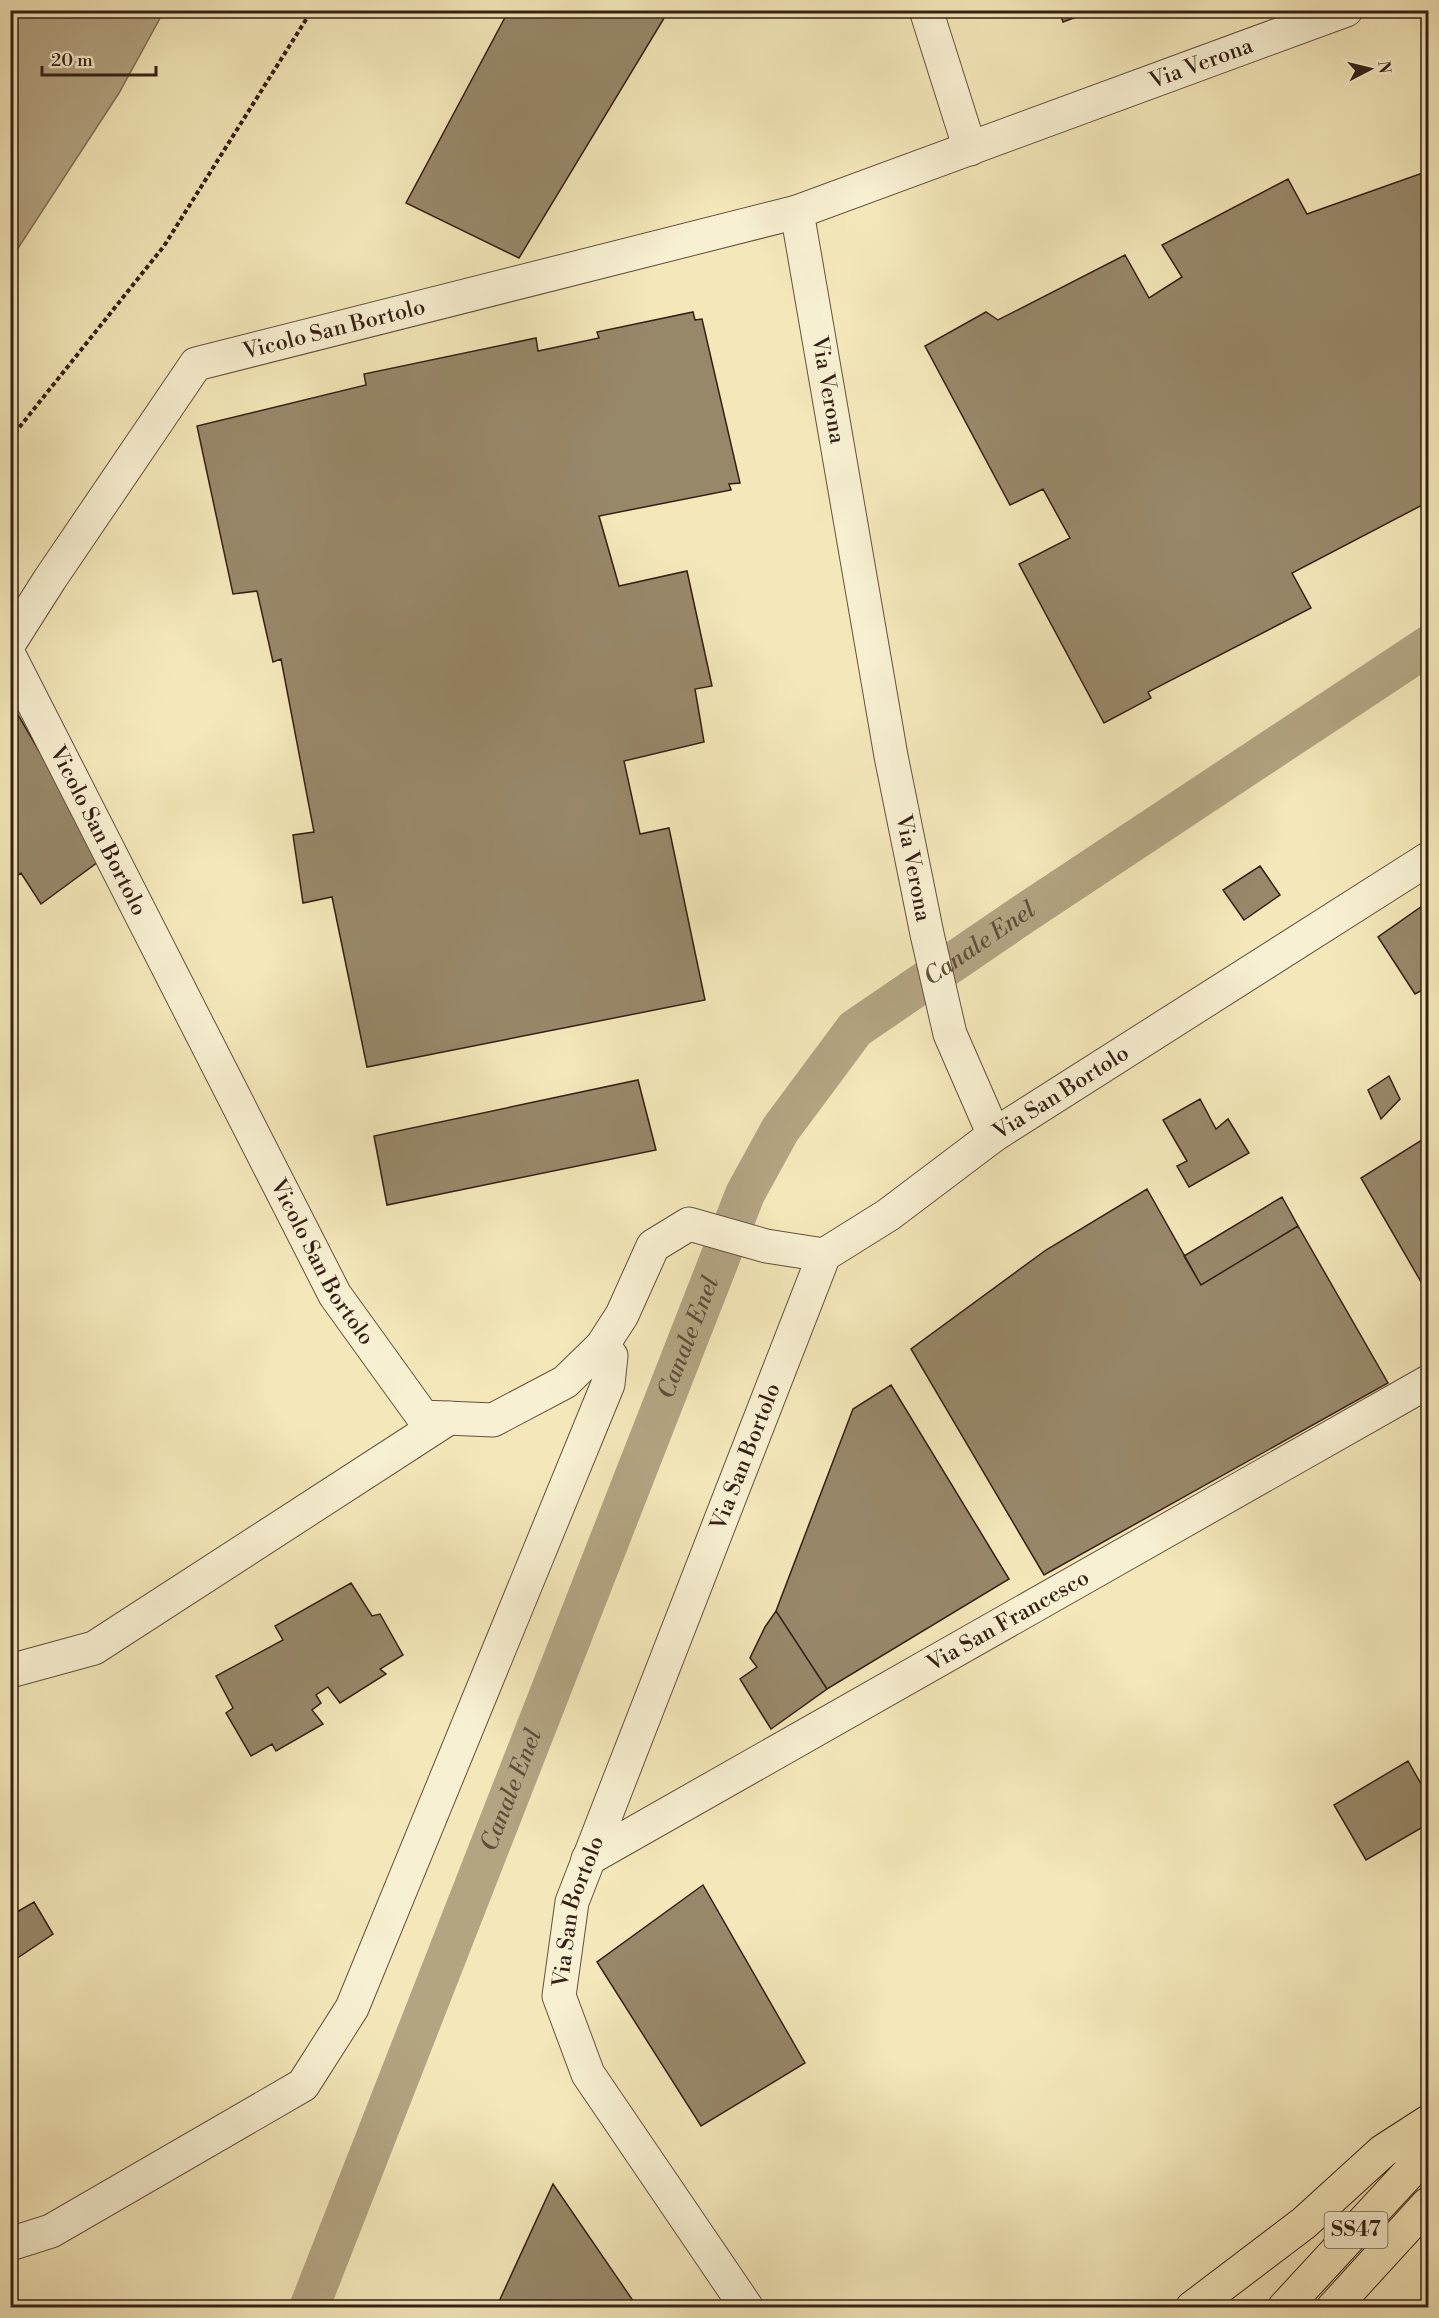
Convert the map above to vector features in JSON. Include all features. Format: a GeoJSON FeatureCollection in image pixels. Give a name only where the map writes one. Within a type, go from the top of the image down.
{"type":"FeatureCollection","features":[{"type":"Feature","properties":{"kind":"highway"},"geometry":{"type":"LineString","coordinates":[[1192,2307],[1304,2223],[1383,2151],[1428,2122]]}},
{"type":"Feature","properties":{"kind":"highway","name":"SS47"},"geometry":{"type":"LineString","coordinates":[[1284,2307],[1428,2152]]}},
{"type":"Feature","properties":{"kind":"highway","name":"SS47"},"geometry":{"type":"LineString","coordinates":[[1333,2307],[1428,2204]]}},
{"type":"Feature","properties":{"kind":"street"},"geometry":{"type":"LineString","coordinates":[[926,10],[970,149]]}},
{"type":"Feature","properties":{"kind":"street","name":"Via Verona"},"geometry":{"type":"LineString","coordinates":[[994,1135],[950,1034],[927,934],[891,756],[797,212],[1346,10]]}},
{"type":"Feature","properties":{"kind":"street","name":"Vicolo San Bortolo"},"geometry":{"type":"LineString","coordinates":[[10,642],[196,364],[797,212]]}},
{"type":"Feature","properties":{"kind":"street","name":"Vicolo San Bortolo"},"geometry":{"type":"LineString","coordinates":[[10,657],[335,1295],[423,1417],[493,1420],[565,1382],[602,1346],[622,1315],[653,1246],[689,1224],[766,1246],[824,1255]]}},
{"type":"Feature","properties":{"kind":"street","name":"Via San Bortolo"},"geometry":{"type":"LineString","coordinates":[[747,2307],[588,2074],[560,1996],[572,1902],[824,1255],[888,1215],[994,1135],[1428,860]]}},
{"type":"Feature","properties":{"kind":"street"},"geometry":{"type":"LineString","coordinates":[[10,2244],[51,2231],[303,2085],[352,2008],[608,1384],[611,1356],[602,1346]]}},
{"type":"Feature","properties":{"kind":"street","name":"Via San Francesco"},"geometry":{"type":"LineString","coordinates":[[588,1859],[1428,1382]]}},
{"type":"Feature","properties":{"kind":"street"},"geometry":{"type":"LineString","coordinates":[[10,1671],[94,1648],[449,1418]]}},
{"type":"Feature","properties":{"kind":"path"},"geometry":{"type":"LineString","coordinates":[[10,439],[164,246],[312,10]]}},
{"type":"Feature","properties":{"kind":"shaded area"},"geometry":{"type":"Polygon","coordinates":[[[11,10],[164,11],[119,93],[11,259],[11,10]]]}},
{"type":"Feature","properties":{"kind":"building"},"geometry":{"type":"Polygon","coordinates":[[[509,10],[669,10],[519,258],[406,203],[509,10]]]}},
{"type":"Feature","properties":{"kind":"building"},"geometry":{"type":"Polygon","coordinates":[[[1059,10],[1095,10],[1063,22],[1059,10]]]}},
{"type":"Feature","properties":{"kind":"building"},"geometry":{"type":"Polygon","coordinates":[[[1428,171],[1428,502],[1292,573],[1311,608],[1148,692],[1151,698],[1104,723],[1019,564],[1070,538],[1043,489],[1010,505],[925,346],[986,312],[998,320],[1125,255],[1149,298],[1182,277],[1162,245],[1288,179],[1307,214],[1428,171]]]}},
{"type":"Feature","properties":{"kind":"building"},"geometry":{"type":"Polygon","coordinates":[[[693,312],[695,320],[702,319],[740,483],[729,484],[731,490],[599,516],[619,586],[687,571],[712,686],[695,689],[704,742],[624,761],[640,834],[669,828],[705,1000],[367,1067],[332,897],[303,903],[293,835],[314,832],[281,659],[273,662],[257,591],[233,594],[197,426],[366,385],[364,374],[536,338],[538,351],[599,338],[597,332],[693,312]]]}},
{"type":"Feature","properties":{"kind":"building"},"geometry":{"type":"Polygon","coordinates":[[[10,701],[102,859],[41,904],[21,873],[10,881],[10,701]]]}},
{"type":"Feature","properties":{"kind":"building"},"geometry":{"type":"Polygon","coordinates":[[[1260,866],[1280,895],[1244,920],[1223,890],[1260,866]]]}},
{"type":"Feature","properties":{"kind":"building"},"geometry":{"type":"Polygon","coordinates":[[[1428,902],[1428,987],[1415,994],[1378,937],[1428,902]]]}},
{"type":"Feature","properties":{"kind":"building"},"geometry":{"type":"Polygon","coordinates":[[[1389,1076],[1400,1099],[1381,1119],[1368,1090],[1389,1076]]]}},
{"type":"Feature","properties":{"kind":"building"},"geometry":{"type":"Polygon","coordinates":[[[638,1080],[656,1150],[387,1205],[374,1136],[638,1080]]]}},
{"type":"Feature","properties":{"kind":"building"},"geometry":{"type":"Polygon","coordinates":[[[1200,1099],[1216,1129],[1228,1119],[1249,1153],[1189,1187],[1177,1166],[1187,1161],[1163,1120],[1200,1099]]]}},
{"type":"Feature","properties":{"kind":"building"},"geometry":{"type":"Polygon","coordinates":[[[1425,1138],[1428,1143],[1428,1294],[1361,1178],[1425,1138]]]}},
{"type":"Feature","properties":{"kind":"building"},"geometry":{"type":"Polygon","coordinates":[[[1147,1189],[1201,1285],[1298,1226],[1388,1383],[1044,1575],[911,1349],[1046,1250],[1147,1189]]]}},
{"type":"Feature","properties":{"kind":"building"},"geometry":{"type":"Polygon","coordinates":[[[1282,1197],[1298,1226],[1201,1285],[1184,1256],[1282,1197]]]}},
{"type":"Feature","properties":{"kind":"building"},"geometry":{"type":"Polygon","coordinates":[[[891,1385],[1009,1579],[827,1689],[776,1611],[853,1409],[891,1385]]]}},
{"type":"Feature","properties":{"kind":"building"},"geometry":{"type":"Polygon","coordinates":[[[351,1583],[372,1616],[380,1614],[403,1655],[380,1669],[386,1674],[340,1703],[328,1687],[316,1695],[321,1703],[312,1710],[323,1724],[276,1751],[272,1744],[251,1756],[226,1713],[233,1708],[216,1676],[283,1640],[275,1626],[351,1583]]]}},
{"type":"Feature","properties":{"kind":"building"},"geometry":{"type":"Polygon","coordinates":[[[776,1611],[827,1689],[771,1729],[740,1679],[757,1667],[750,1658],[765,1627],[776,1611]]]}},
{"type":"Feature","properties":{"kind":"building"},"geometry":{"type":"Polygon","coordinates":[[[1408,1761],[1428,1796],[1428,1824],[1366,1860],[1334,1805],[1408,1761]]]}},
{"type":"Feature","properties":{"kind":"building"},"geometry":{"type":"Polygon","coordinates":[[[703,1885],[805,2063],[701,2126],[597,1962],[703,1885]]]}},
{"type":"Feature","properties":{"kind":"building"},"geometry":{"type":"Polygon","coordinates":[[[34,1902],[53,1934],[13,1961],[10,1957],[10,1916],[34,1902]]]}},
{"type":"Feature","properties":{"kind":"building"},"geometry":{"type":"Polygon","coordinates":[[[553,2184],[638,2308],[496,2308],[553,2184]]]}},
{"type":"Feature","properties":{"kind":"waterway","name":"Canale Enel"},"geometry":{"type":"LineString","coordinates":[[309,2308],[745,1194],[780,1130],[855,1029],[1022,915],[1428,646]]}}]}
